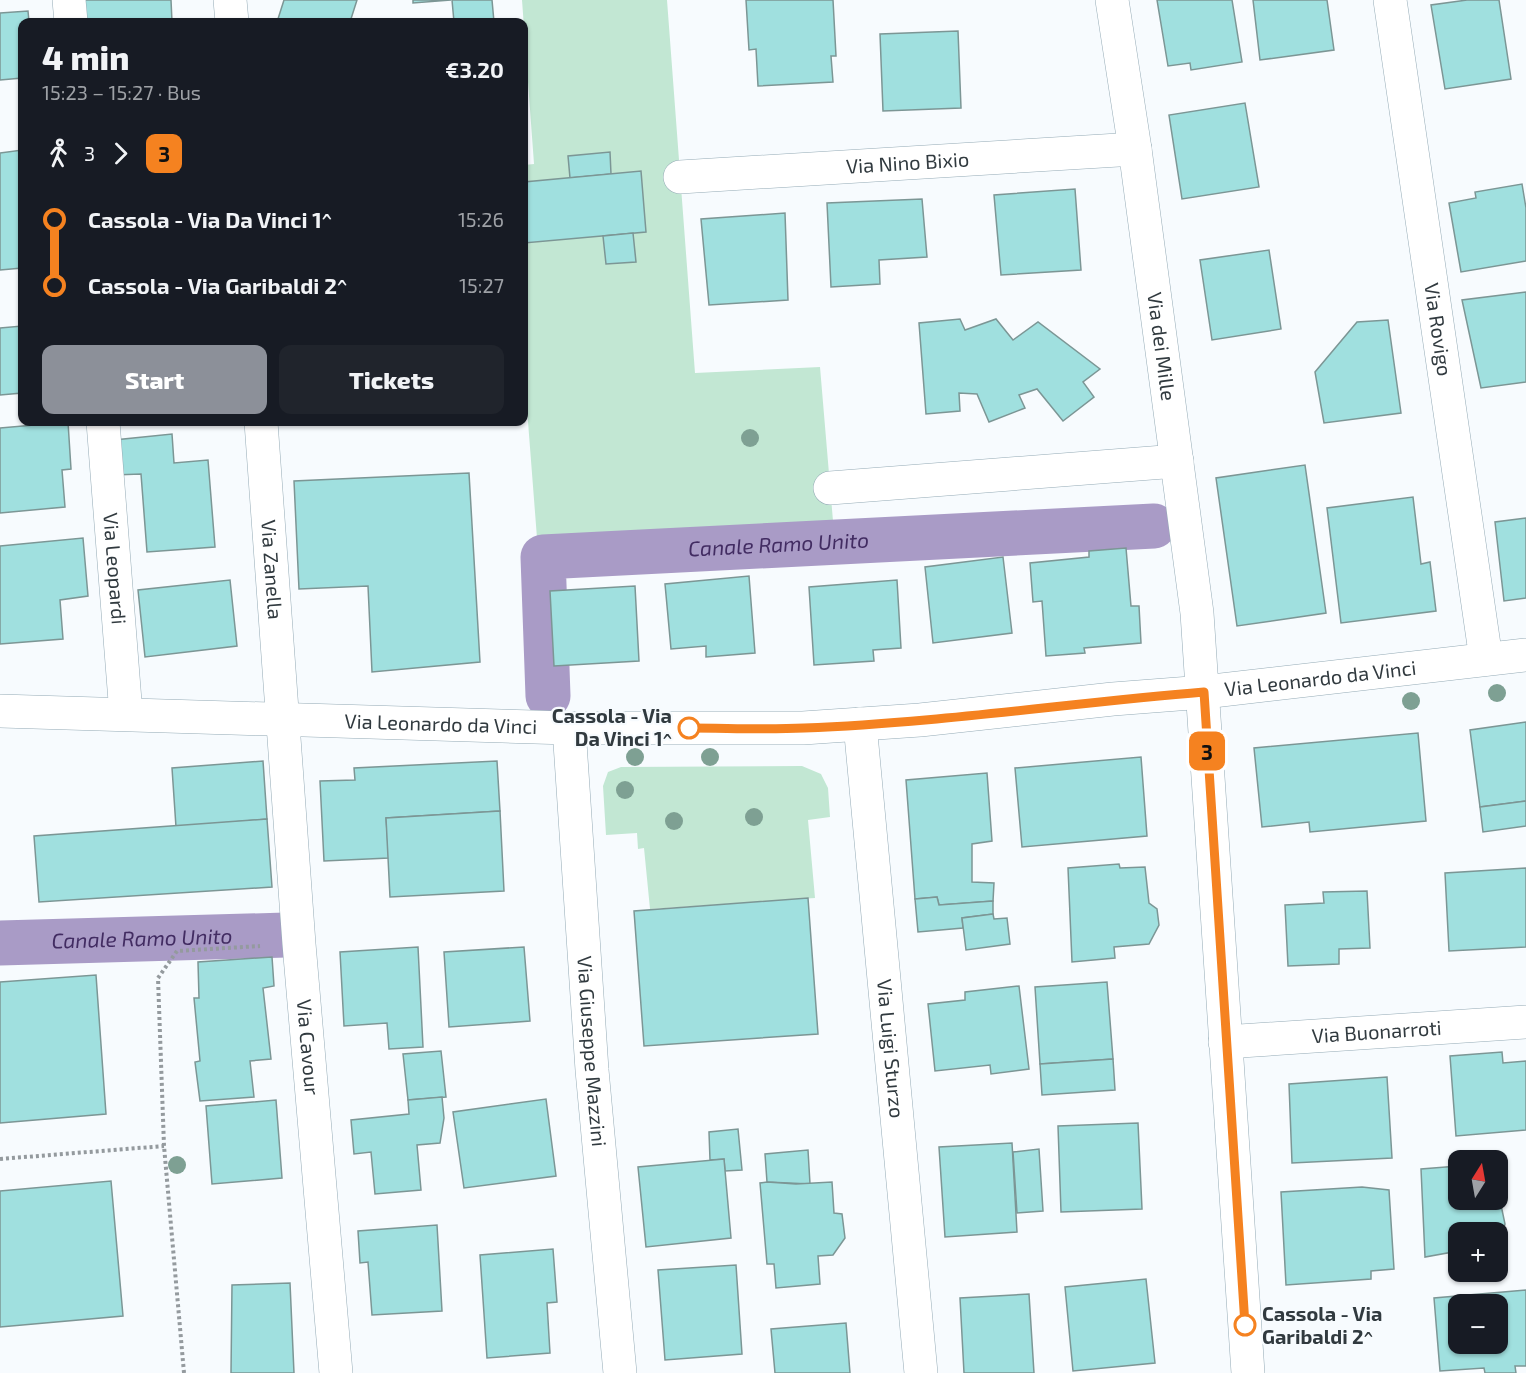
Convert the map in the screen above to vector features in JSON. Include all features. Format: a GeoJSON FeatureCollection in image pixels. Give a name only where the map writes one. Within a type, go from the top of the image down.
{"type":"FeatureCollection","features":[{"type":"Feature","properties":{"kind":"street"},"geometry":{"type":"LineString","coordinates":[[69,0],[71,18]]}},
{"type":"Feature","properties":{"kind":"street"},"geometry":{"type":"LineString","coordinates":[[230,0],[232,18]]}},
{"type":"Feature","properties":{"kind":"street","name":"Via dei Mille"},"geometry":{"type":"LineString","coordinates":[[1112,0],[1135,149],[1197,613],[1248,1373]]}},
{"type":"Feature","properties":{"kind":"street","name":"Via Rovigo"},"geometry":{"type":"LineString","coordinates":[[1390,0],[1486,659]]}},
{"type":"Feature","properties":{"kind":"street","name":"Via Nino Bixio"},"geometry":{"type":"LineString","coordinates":[[681,177],[1135,149]]}},
{"type":"Feature","properties":{"kind":"street","name":"Via Leopardi"},"geometry":{"type":"LineString","coordinates":[[103,426],[126,714]]}},
{"type":"Feature","properties":{"kind":"street","name":"Via Zanella"},"geometry":{"type":"LineString","coordinates":[[261,426],[283,720]]}},
{"type":"Feature","properties":{"kind":"street"},"geometry":{"type":"LineString","coordinates":[[830,488],[1177,461]]}},
{"type":"Feature","properties":{"kind":"street","name":"Via Leonardo da Vinci"},"geometry":{"type":"LineString","coordinates":[[0,711],[569,728],[803,728],[920,720],[1113,699],[1204,692],[1526,655]]}},
{"type":"Feature","properties":{"kind":"street","name":"Via Cavour"},"geometry":{"type":"LineString","coordinates":[[283,720],[299,944],[336,1373]]}},
{"type":"Feature","properties":{"kind":"street","name":"Via Luigi Sturzo"},"geometry":{"type":"LineString","coordinates":[[860,724],[921,1373]]}},
{"type":"Feature","properties":{"kind":"street","name":"Via Giuseppe Mazzini"},"geometry":{"type":"LineString","coordinates":[[569,728],[592,1070],[620,1373]]}},
{"type":"Feature","properties":{"kind":"street","name":"Via Buonarroti"},"geometry":{"type":"LineString","coordinates":[[1226,1042],[1526,1022]]}},
{"type":"Feature","properties":{"kind":"path"},"geometry":{"type":"LineString","coordinates":[[184,1373],[164,1146],[158,978],[177,951],[299,944]]}},
{"type":"Feature","properties":{"kind":"path"},"geometry":{"type":"LineString","coordinates":[[0,1159],[164,1146]]}},
{"type":"Feature","properties":{"kind":"green space"},"geometry":{"type":"Polygon","coordinates":[[[522,0],[667,0],[695,373],[820,367],[833,521],[537,538],[528,422],[528,165],[534,164],[528,82],[528,18],[523,18],[522,0]]]}},
{"type":"Feature","properties":{"kind":"green space"},"geometry":{"type":"Polygon","coordinates":[[[802,766],[821,774],[828,788],[830,817],[808,820],[815,898],[650,909],[644,848],[638,849],[637,833],[606,835],[603,786],[608,772],[621,767],[802,766]]]}},
{"type":"Feature","properties":{"kind":"building"},"geometry":{"type":"Polygon","coordinates":[[[82,0],[171,0],[172,18],[84,18],[82,0]]]}},
{"type":"Feature","properties":{"kind":"building"},"geometry":{"type":"Polygon","coordinates":[[[284,0],[357,0],[351,18],[278,18],[284,0]]]}},
{"type":"Feature","properties":{"kind":"building"},"geometry":{"type":"Polygon","coordinates":[[[413,0],[451,0],[413,3],[413,0]]]}},
{"type":"Feature","properties":{"kind":"building"},"geometry":{"type":"Polygon","coordinates":[[[452,0],[492,0],[494,18],[454,18],[452,0]]]}},
{"type":"Feature","properties":{"kind":"building"},"geometry":{"type":"Polygon","coordinates":[[[746,0],[833,0],[836,56],[831,56],[833,82],[758,86],[756,49],[749,50],[746,0]]]}},
{"type":"Feature","properties":{"kind":"building"},"geometry":{"type":"Polygon","coordinates":[[[1157,0],[1232,0],[1242,62],[1191,70],[1190,63],[1168,66],[1157,0]]]}},
{"type":"Feature","properties":{"kind":"building"},"geometry":{"type":"Polygon","coordinates":[[[1253,0],[1327,0],[1334,50],[1260,60],[1253,0]]]}},
{"type":"Feature","properties":{"kind":"building"},"geometry":{"type":"Polygon","coordinates":[[[1467,0],[1499,0],[1511,79],[1445,89],[1431,5],[1467,0]]]}},
{"type":"Feature","properties":{"kind":"building"},"geometry":{"type":"Polygon","coordinates":[[[28,11],[29,18],[18,18],[18,78],[0,80],[0,13],[28,11]]]}},
{"type":"Feature","properties":{"kind":"building"},"geometry":{"type":"Polygon","coordinates":[[[958,31],[961,108],[883,111],[880,34],[958,31]]]}},
{"type":"Feature","properties":{"kind":"building"},"geometry":{"type":"Polygon","coordinates":[[[1245,103],[1259,187],[1182,199],[1169,115],[1245,103]]]}},
{"type":"Feature","properties":{"kind":"building"},"geometry":{"type":"Polygon","coordinates":[[[18,151],[18,268],[0,270],[0,153],[18,151]]]}},
{"type":"Feature","properties":{"kind":"building"},"geometry":{"type":"Polygon","coordinates":[[[610,152],[611,174],[570,178],[568,156],[610,152]]]}},
{"type":"Feature","properties":{"kind":"building"},"geometry":{"type":"Polygon","coordinates":[[[641,171],[646,232],[528,243],[528,182],[641,171]]]}},
{"type":"Feature","properties":{"kind":"building"},"geometry":{"type":"Polygon","coordinates":[[[1522,184],[1526,208],[1526,261],[1461,272],[1449,203],[1476,198],[1475,192],[1522,184]]]}},
{"type":"Feature","properties":{"kind":"building"},"geometry":{"type":"Polygon","coordinates":[[[1075,189],[1081,270],[1001,275],[994,195],[1075,189]]]}},
{"type":"Feature","properties":{"kind":"building"},"geometry":{"type":"Polygon","coordinates":[[[922,199],[927,257],[879,260],[880,284],[831,287],[827,203],[922,199]]]}},
{"type":"Feature","properties":{"kind":"building"},"geometry":{"type":"Polygon","coordinates":[[[785,213],[788,300],[709,305],[701,219],[785,213]]]}},
{"type":"Feature","properties":{"kind":"building"},"geometry":{"type":"Polygon","coordinates":[[[633,233],[636,262],[606,264],[603,236],[633,233]]]}},
{"type":"Feature","properties":{"kind":"building"},"geometry":{"type":"Polygon","coordinates":[[[1269,250],[1281,329],[1212,340],[1200,260],[1269,250]]]}},
{"type":"Feature","properties":{"kind":"building"},"geometry":{"type":"Polygon","coordinates":[[[1526,292],[1526,382],[1481,388],[1462,300],[1526,292]]]}},
{"type":"Feature","properties":{"kind":"building"},"geometry":{"type":"Polygon","coordinates":[[[960,319],[965,330],[996,319],[1013,340],[1038,322],[1100,369],[1083,382],[1094,397],[1063,421],[1037,389],[1019,395],[1025,408],[989,422],[977,394],[959,393],[960,411],[926,414],[919,323],[960,319]]]}},
{"type":"Feature","properties":{"kind":"building"},"geometry":{"type":"Polygon","coordinates":[[[1388,320],[1401,413],[1324,423],[1315,372],[1357,322],[1388,320]]]}},
{"type":"Feature","properties":{"kind":"building"},"geometry":{"type":"Polygon","coordinates":[[[18,326],[18,393],[0,395],[0,328],[18,326]]]}},
{"type":"Feature","properties":{"kind":"building"},"geometry":{"type":"Polygon","coordinates":[[[68,426],[71,469],[62,470],[65,507],[0,513],[0,428],[68,426]]]}},
{"type":"Feature","properties":{"kind":"building"},"geometry":{"type":"Polygon","coordinates":[[[172,434],[174,463],[208,460],[215,547],[147,552],[141,474],[114,475],[114,440],[172,434]]]}},
{"type":"Feature","properties":{"kind":"building"},"geometry":{"type":"Polygon","coordinates":[[[1305,465],[1326,613],[1237,626],[1216,478],[1305,465]]]}},
{"type":"Feature","properties":{"kind":"building"},"geometry":{"type":"Polygon","coordinates":[[[469,473],[480,662],[372,672],[368,586],[299,589],[294,481],[469,473]]]}},
{"type":"Feature","properties":{"kind":"building"},"geometry":{"type":"Polygon","coordinates":[[[1413,497],[1421,564],[1430,562],[1436,611],[1341,623],[1327,508],[1413,497]]]}},
{"type":"Feature","properties":{"kind":"building"},"geometry":{"type":"Polygon","coordinates":[[[1526,518],[1526,598],[1504,601],[1495,522],[1526,518]]]}},
{"type":"Feature","properties":{"kind":"building"},"geometry":{"type":"Polygon","coordinates":[[[83,538],[88,596],[60,600],[63,639],[0,644],[0,546],[83,538]]]}},
{"type":"Feature","properties":{"kind":"building"},"geometry":{"type":"Polygon","coordinates":[[[1126,548],[1131,606],[1139,606],[1141,643],[1084,648],[1085,653],[1046,656],[1042,601],[1033,602],[1030,563],[1089,557],[1089,551],[1126,548]]]}},
{"type":"Feature","properties":{"kind":"building"},"geometry":{"type":"Polygon","coordinates":[[[1003,557],[1012,633],[933,643],[925,567],[1003,557]]]}},
{"type":"Feature","properties":{"kind":"building"},"geometry":{"type":"Polygon","coordinates":[[[749,576],[755,653],[706,657],[706,646],[671,649],[665,584],[749,576]]]}},
{"type":"Feature","properties":{"kind":"building"},"geometry":{"type":"Polygon","coordinates":[[[230,580],[237,646],[145,657],[138,590],[230,580]]]}},
{"type":"Feature","properties":{"kind":"building"},"geometry":{"type":"Polygon","coordinates":[[[897,580],[901,648],[873,650],[874,661],[814,665],[809,587],[897,580]]]}},
{"type":"Feature","properties":{"kind":"building"},"geometry":{"type":"Polygon","coordinates":[[[635,586],[639,661],[554,666],[550,591],[635,586]]]}},
{"type":"Feature","properties":{"kind":"building"},"geometry":{"type":"Polygon","coordinates":[[[1526,722],[1526,801],[1480,807],[1470,730],[1526,722]]]}},
{"type":"Feature","properties":{"kind":"building"},"geometry":{"type":"Polygon","coordinates":[[[1418,733],[1426,821],[1310,832],[1309,822],[1262,827],[1254,748],[1418,733]]]}},
{"type":"Feature","properties":{"kind":"building"},"geometry":{"type":"Polygon","coordinates":[[[1141,757],[1147,836],[1022,847],[1015,768],[1141,757]]]}},
{"type":"Feature","properties":{"kind":"building"},"geometry":{"type":"Polygon","coordinates":[[[263,761],[267,819],[176,827],[172,768],[263,761]]]}},
{"type":"Feature","properties":{"kind":"building"},"geometry":{"type":"Polygon","coordinates":[[[497,761],[500,811],[386,818],[389,858],[324,861],[320,781],[355,780],[354,768],[497,761]]]}},
{"type":"Feature","properties":{"kind":"building"},"geometry":{"type":"Polygon","coordinates":[[[987,773],[992,841],[972,844],[972,882],[994,883],[993,901],[939,905],[937,897],[915,899],[906,780],[987,773]]]}},
{"type":"Feature","properties":{"kind":"building"},"geometry":{"type":"Polygon","coordinates":[[[1526,801],[1526,826],[1483,832],[1480,807],[1526,801]]]}},
{"type":"Feature","properties":{"kind":"building"},"geometry":{"type":"Polygon","coordinates":[[[500,811],[504,891],[390,897],[386,818],[500,811]]]}},
{"type":"Feature","properties":{"kind":"building"},"geometry":{"type":"Polygon","coordinates":[[[267,819],[272,887],[39,902],[34,836],[267,819]]]}},
{"type":"Feature","properties":{"kind":"building"},"geometry":{"type":"Polygon","coordinates":[[[1119,864],[1120,868],[1145,867],[1149,903],[1157,909],[1159,925],[1149,944],[1114,947],[1115,958],[1072,962],[1068,868],[1119,864]]]}},
{"type":"Feature","properties":{"kind":"building"},"geometry":{"type":"Polygon","coordinates":[[[1526,868],[1526,947],[1449,951],[1445,873],[1526,868]]]}},
{"type":"Feature","properties":{"kind":"building"},"geometry":{"type":"Polygon","coordinates":[[[1367,891],[1370,948],[1339,949],[1339,964],[1288,966],[1285,905],[1324,903],[1323,892],[1367,891]]]}},
{"type":"Feature","properties":{"kind":"building"},"geometry":{"type":"Polygon","coordinates":[[[937,897],[939,905],[993,901],[993,914],[962,918],[963,928],[918,932],[915,899],[937,897]]]}},
{"type":"Feature","properties":{"kind":"building"},"geometry":{"type":"Polygon","coordinates":[[[808,898],[818,1034],[644,1046],[634,911],[808,898]]]}},
{"type":"Feature","properties":{"kind":"building"},"geometry":{"type":"Polygon","coordinates":[[[993,914],[994,919],[1007,918],[1010,944],[966,950],[962,918],[993,914]]]}},
{"type":"Feature","properties":{"kind":"building"},"geometry":{"type":"Polygon","coordinates":[[[418,947],[423,1047],[389,1049],[387,1023],[344,1026],[340,952],[418,947]]]}},
{"type":"Feature","properties":{"kind":"building"},"geometry":{"type":"Polygon","coordinates":[[[524,947],[530,1021],[449,1027],[444,952],[524,947]]]}},
{"type":"Feature","properties":{"kind":"building"},"geometry":{"type":"Polygon","coordinates":[[[272,957],[274,986],[263,988],[271,1059],[250,1061],[254,1097],[200,1101],[195,1062],[200,1061],[194,998],[199,998],[198,962],[272,957]]]}},
{"type":"Feature","properties":{"kind":"building"},"geometry":{"type":"Polygon","coordinates":[[[96,975],[106,1114],[0,1123],[0,982],[96,975]]]}},
{"type":"Feature","properties":{"kind":"building"},"geometry":{"type":"Polygon","coordinates":[[[1107,982],[1113,1059],[1040,1064],[1035,987],[1107,982]]]}},
{"type":"Feature","properties":{"kind":"building"},"geometry":{"type":"Polygon","coordinates":[[[1019,986],[1029,1069],[991,1074],[990,1065],[935,1071],[928,1004],[965,1000],[965,992],[1019,986]]]}},
{"type":"Feature","properties":{"kind":"building"},"geometry":{"type":"Polygon","coordinates":[[[441,1051],[446,1097],[408,1100],[403,1054],[441,1051]]]}},
{"type":"Feature","properties":{"kind":"building"},"geometry":{"type":"Polygon","coordinates":[[[1502,1052],[1503,1063],[1526,1061],[1526,1130],[1456,1136],[1450,1056],[1502,1052]]]}},
{"type":"Feature","properties":{"kind":"building"},"geometry":{"type":"Polygon","coordinates":[[[1113,1059],[1115,1090],[1042,1095],[1040,1064],[1113,1059]]]}},
{"type":"Feature","properties":{"kind":"building"},"geometry":{"type":"Polygon","coordinates":[[[1387,1077],[1392,1158],[1292,1163],[1289,1084],[1387,1077]]]}},
{"type":"Feature","properties":{"kind":"building"},"geometry":{"type":"Polygon","coordinates":[[[442,1097],[444,1118],[440,1143],[417,1145],[421,1190],[375,1194],[371,1152],[354,1154],[351,1120],[409,1114],[408,1100],[442,1097]]]}},
{"type":"Feature","properties":{"kind":"building"},"geometry":{"type":"Polygon","coordinates":[[[546,1099],[556,1176],[464,1188],[453,1112],[546,1099]]]}},
{"type":"Feature","properties":{"kind":"building"},"geometry":{"type":"Polygon","coordinates":[[[276,1100],[282,1178],[212,1184],[206,1106],[276,1100]]]}},
{"type":"Feature","properties":{"kind":"building"},"geometry":{"type":"Polygon","coordinates":[[[1138,1123],[1142,1209],[1061,1212],[1058,1126],[1138,1123]]]}},
{"type":"Feature","properties":{"kind":"building"},"geometry":{"type":"Polygon","coordinates":[[[738,1129],[742,1170],[725,1171],[724,1159],[710,1160],[709,1132],[738,1129]]]}},
{"type":"Feature","properties":{"kind":"building"},"geometry":{"type":"Polygon","coordinates":[[[1012,1143],[1017,1232],[945,1237],[939,1147],[1012,1143]]]}},
{"type":"Feature","properties":{"kind":"building"},"geometry":{"type":"Polygon","coordinates":[[[1039,1149],[1043,1211],[1017,1213],[1013,1152],[1039,1149]]]}},
{"type":"Feature","properties":{"kind":"building"},"geometry":{"type":"Polygon","coordinates":[[[808,1150],[810,1184],[767,1182],[765,1154],[808,1150]]]}},
{"type":"Feature","properties":{"kind":"building"},"geometry":{"type":"Polygon","coordinates":[[[724,1159],[731,1238],[646,1247],[638,1167],[724,1159]]]}},
{"type":"Feature","properties":{"kind":"building"},"geometry":{"type":"Polygon","coordinates":[[[1448,1167],[1448,1210],[1502,1210],[1505,1222],[1448,1222],[1448,1253],[1425,1257],[1421,1169],[1448,1167]]]}},
{"type":"Feature","properties":{"kind":"building"},"geometry":{"type":"Polygon","coordinates":[[[111,1181],[123,1316],[0,1327],[0,1191],[111,1181]]]}},
{"type":"Feature","properties":{"kind":"building"},"geometry":{"type":"Polygon","coordinates":[[[832,1182],[834,1213],[842,1214],[845,1238],[833,1255],[818,1256],[820,1284],[776,1288],[774,1264],[767,1264],[760,1183],[796,1184],[832,1182]]]}},
{"type":"Feature","properties":{"kind":"building"},"geometry":{"type":"Polygon","coordinates":[[[1362,1187],[1389,1190],[1394,1269],[1371,1271],[1371,1279],[1286,1285],[1281,1192],[1362,1187]]]}},
{"type":"Feature","properties":{"kind":"building"},"geometry":{"type":"Polygon","coordinates":[[[437,1225],[442,1311],[372,1315],[368,1262],[360,1263],[358,1231],[437,1225]]]}},
{"type":"Feature","properties":{"kind":"building"},"geometry":{"type":"Polygon","coordinates":[[[553,1249],[557,1302],[547,1303],[550,1353],[487,1358],[480,1255],[553,1249]]]}},
{"type":"Feature","properties":{"kind":"building"},"geometry":{"type":"Polygon","coordinates":[[[736,1265],[742,1354],[665,1360],[658,1270],[736,1265]]]}},
{"type":"Feature","properties":{"kind":"building"},"geometry":{"type":"Polygon","coordinates":[[[1146,1279],[1155,1363],[1073,1371],[1065,1287],[1146,1279]]]}},
{"type":"Feature","properties":{"kind":"building"},"geometry":{"type":"Polygon","coordinates":[[[290,1283],[294,1373],[231,1373],[232,1285],[290,1283]]]}},
{"type":"Feature","properties":{"kind":"building"},"geometry":{"type":"Polygon","coordinates":[[[1526,1290],[1526,1366],[1515,1366],[1516,1373],[1485,1373],[1484,1368],[1440,1371],[1434,1298],[1448,1297],[1448,1354],[1508,1354],[1508,1294],[1480,1294],[1526,1290]]]}},
{"type":"Feature","properties":{"kind":"building"},"geometry":{"type":"Polygon","coordinates":[[[1029,1294],[1034,1373],[964,1373],[960,1298],[1029,1294]]]}},
{"type":"Feature","properties":{"kind":"building"},"geometry":{"type":"Polygon","coordinates":[[[846,1323],[850,1373],[775,1373],[771,1329],[846,1323]]]}},
{"type":"Feature","properties":{"kind":"waterway","name":"Canale Ramo Unito"},"geometry":{"type":"LineString","coordinates":[[548,696],[543,557],[1154,526]]}},
{"type":"Feature","properties":{"kind":"waterway","name":"Canale Ramo Unito"},"geometry":{"type":"LineString","coordinates":[[0,943],[286,935]]}},
{"type":"Feature","properties":{"kind":"bus line","name":"3"},"geometry":{"type":"LineString","coordinates":[[689,728],[803,728],[920,720],[1113,699],[1204,692],[1245,1325]]}},
{"type":"Feature","properties":{"kind":"place","name":"Cassola - Via Da Vinci 1^"},"geometry":{"type":"Point","coordinates":[689,728]}},
{"type":"Feature","properties":{"kind":"place","name":"Cassola - Via Garibaldi 2^"},"geometry":{"type":"Point","coordinates":[1245,1325]}}]}
